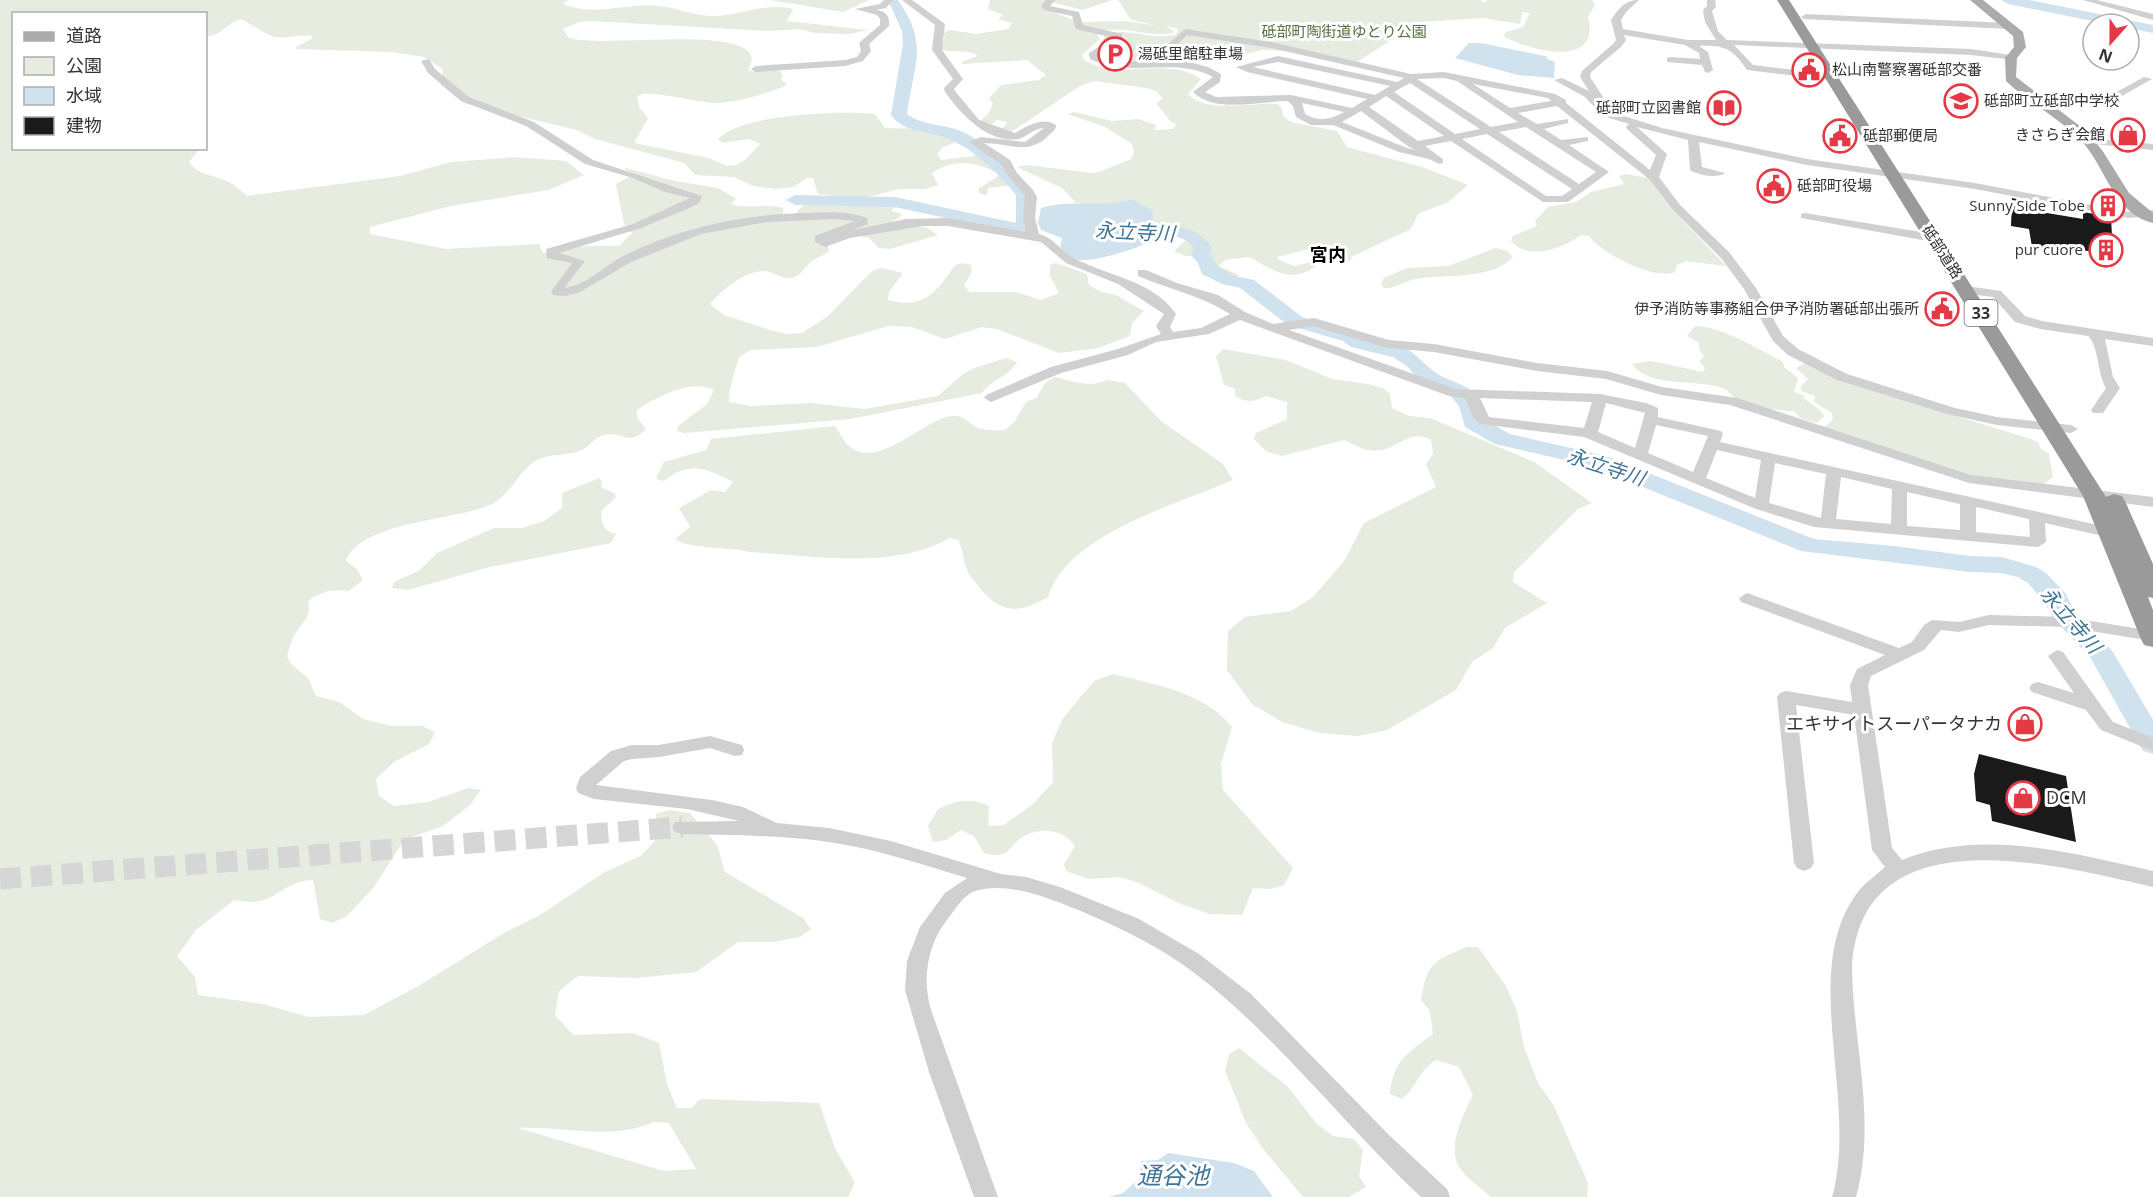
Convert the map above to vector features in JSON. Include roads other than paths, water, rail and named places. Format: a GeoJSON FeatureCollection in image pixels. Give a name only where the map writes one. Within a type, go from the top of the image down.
{"type":"FeatureCollection","features":[{"type":"Feature","properties":{"kind":"highway","name":"砥部道路"},"geometry":{"type":"LineString","coordinates":[[1783,0],[1818,46],[1910,179],[1975,291],[2103,497],[2131,537],[2153,591]]}},
{"type":"Feature","properties":{"kind":"highway","name":"砥部道路"},"geometry":{"type":"LineString","coordinates":[[1796,0],[1806,16],[1832,77],[1933,238],[1975,291]]}},
{"type":"Feature","properties":{"kind":"highway","name":"砥部道路"},"geometry":{"type":"LineString","coordinates":[[2103,497],[2111,533],[2152,637]]}},
{"type":"Feature","properties":{"kind":"main road"},"geometry":{"type":"LineString","coordinates":[[1976,0],[2019,35],[2020,47],[2011,58],[2010,78],[2062,116],[2088,141],[2124,200],[2150,216]]}},
{"type":"Feature","properties":{"kind":"street"},"geometry":{"type":"LineString","coordinates":[[756,69],[845,63],[860,59],[866,51],[864,43],[884,26],[885,19],[880,13],[859,9],[883,6],[889,0]]}},
{"type":"Feature","properties":{"kind":"street"},"geometry":{"type":"LineString","coordinates":[[906,0],[940,24],[937,50],[958,79],[949,88],[950,92],[975,122],[1012,136],[1021,135],[1037,125],[1051,125],[1038,141],[1028,144],[1005,145],[987,139],[974,142],[1006,162],[1012,174],[1027,190],[1031,197],[1030,223],[1033,235]]}},
{"type":"Feature","properties":{"kind":"street"},"geometry":{"type":"LineString","coordinates":[[1051,0],[1047,8],[1076,14],[1079,27],[1119,36],[1119,40],[1094,53],[1093,57],[1098,61],[1123,65],[1186,65],[1206,69],[1218,76],[1217,80],[1198,92],[1210,99],[1291,98],[1357,109],[1434,158],[1403,150],[1334,123],[1304,119],[1291,98]]}},
{"type":"Feature","properties":{"kind":"street"},"geometry":{"type":"LineString","coordinates":[[1635,0],[1618,16],[1618,31],[1621,40],[1618,45],[1587,71],[1585,77],[1612,115],[1649,129],[1818,164],[1892,173],[1910,179],[1975,186],[2120,214],[2150,216]]}},
{"type":"Feature","properties":{"kind":"street"},"geometry":{"type":"LineString","coordinates":[[1711,0],[1712,7],[1707,10],[1713,32],[1720,42],[1745,60],[1750,69],[1766,65],[1832,77]]}},
{"type":"Feature","properties":{"kind":"street"},"geometry":{"type":"LineString","coordinates":[[2087,0],[2153,17]]}},
{"type":"Feature","properties":{"kind":"street"},"geometry":{"type":"LineString","coordinates":[[1806,16],[1909,22],[1916,31],[1934,32],[1928,23],[2009,26]]}},
{"type":"Feature","properties":{"kind":"street"},"geometry":{"type":"LineString","coordinates":[[1618,31],[1688,43],[1720,42],[1971,52],[2011,58]]}},
{"type":"Feature","properties":{"kind":"street"},"geometry":{"type":"LineString","coordinates":[[1186,65],[1188,63],[1170,46],[1185,32],[1271,45],[1410,77],[1579,189]]}},
{"type":"Feature","properties":{"kind":"street"},"geometry":{"type":"LineString","coordinates":[[1670,60],[1706,66],[1703,52],[1688,43]]}},
{"type":"Feature","properties":{"kind":"street"},"geometry":{"type":"LineString","coordinates":[[1375,98],[1241,68],[1278,59],[1397,85]]}},
{"type":"Feature","properties":{"kind":"street"},"geometry":{"type":"LineString","coordinates":[[426,61],[431,71],[465,99],[530,124],[589,162],[637,176],[669,190],[696,196],[695,201],[690,204],[637,226],[550,252],[551,255],[579,261],[574,270],[558,286],[557,292],[569,291],[626,260],[683,234],[708,226],[770,216],[848,216],[863,220],[864,222],[819,239],[825,243],[847,235],[906,223],[948,222],[1003,233],[1045,238],[1056,254],[1066,260],[1121,280],[1149,295],[1170,314],[1169,320],[1163,326],[1169,336]]}},
{"type":"Feature","properties":{"kind":"street"},"geometry":{"type":"LineString","coordinates":[[1755,69],[1761,81]]}},
{"type":"Feature","properties":{"kind":"street"},"geometry":{"type":"LineString","coordinates":[[1334,123],[1410,77],[1430,74],[1539,92],[1562,102],[1653,177],[1676,207],[1725,255],[1750,288],[1778,338],[1793,351],[1842,377],[1933,406],[1997,421],[2062,428]]}},
{"type":"Feature","properties":{"kind":"street"},"geometry":{"type":"LineString","coordinates":[[1386,91],[1543,199],[1564,200],[1603,172],[1457,78]]}},
{"type":"Feature","properties":{"kind":"street"},"geometry":{"type":"LineString","coordinates":[[2043,103],[2106,102],[2147,79]]}},
{"type":"Feature","properties":{"kind":"street"},"geometry":{"type":"LineString","coordinates":[[1559,80],[1589,95],[1612,115],[1641,133],[1662,154],[1653,177]]}},
{"type":"Feature","properties":{"kind":"street"},"geometry":{"type":"LineString","coordinates":[[1509,111],[1562,102]]}},
{"type":"Feature","properties":{"kind":"street"},"geometry":{"type":"LineString","coordinates":[[1413,145],[1490,130],[1564,121]]}},
{"type":"Feature","properties":{"kind":"street"},"geometry":{"type":"LineString","coordinates":[[1693,137],[1697,160],[1696,170],[1719,173]]}},
{"type":"Feature","properties":{"kind":"street"},"geometry":{"type":"LineString","coordinates":[[1560,144],[1584,139]]}},
{"type":"Feature","properties":{"kind":"street"},"geometry":{"type":"LineString","coordinates":[[2088,141],[2153,147]]}},
{"type":"Feature","properties":{"kind":"street"},"geometry":{"type":"LineString","coordinates":[[1587,161],[1604,158]]}},
{"type":"Feature","properties":{"kind":"street"},"geometry":{"type":"LineString","coordinates":[[1804,216],[1933,238]]}},
{"type":"Feature","properties":{"kind":"street"},"geometry":{"type":"LineString","coordinates":[[1143,273],[1173,286],[1225,303],[1240,315],[1272,328],[1464,393],[1600,398],[1646,407],[1653,411],[1652,420],[1648,423],[1640,455]]}},
{"type":"Feature","properties":{"kind":"street"},"geometry":{"type":"LineString","coordinates":[[1975,291],[2004,299],[2020,319],[2040,326],[2153,342]]}},
{"type":"Feature","properties":{"kind":"street"},"geometry":{"type":"LineString","coordinates":[[991,398],[1056,370],[1108,354],[1123,352],[1169,336],[1204,331],[1240,315]]}},
{"type":"Feature","properties":{"kind":"street"},"geometry":{"type":"LineString","coordinates":[[1272,328],[1296,323],[1320,324],[1388,344],[1434,348],[1537,368],[1607,375],[1660,391],[1732,401],[1970,479],[2153,502]]}},
{"type":"Feature","properties":{"kind":"street"},"geometry":{"type":"LineString","coordinates":[[2093,334],[2099,339],[2106,377],[2113,388],[2098,410]]}},
{"type":"Feature","properties":{"kind":"street"},"geometry":{"type":"LineString","coordinates":[[1464,393],[1481,419],[1486,421],[1590,434],[1761,506],[1828,525],[2038,542],[2037,516]]}},
{"type":"Feature","properties":{"kind":"street"},"geometry":{"type":"LineString","coordinates":[[1590,434],[1600,398]]}},
{"type":"Feature","properties":{"kind":"street"},"geometry":{"type":"LineString","coordinates":[[1652,420],[1715,434],[1769,457],[2131,537]]}},
{"type":"Feature","properties":{"kind":"street"},"geometry":{"type":"LineString","coordinates":[[1698,480],[1715,434]]}},
{"type":"Feature","properties":{"kind":"street"},"geometry":{"type":"LineString","coordinates":[[1761,506],[1769,457]]}},
{"type":"Feature","properties":{"kind":"street"},"geometry":{"type":"LineString","coordinates":[[1828,525],[1834,471]]}},
{"type":"Feature","properties":{"kind":"street"},"geometry":{"type":"LineString","coordinates":[[1899,531],[1900,485]]}},
{"type":"Feature","properties":{"kind":"street"},"geometry":{"type":"LineString","coordinates":[[1968,500],[1968,536]]}},
{"type":"Feature","properties":{"kind":"street"},"geometry":{"type":"LineString","coordinates":[[1747,598],[1898,654]]}},
{"type":"Feature","properties":{"kind":"street"},"geometry":{"type":"LineString","coordinates":[[1898,870],[1882,850],[1859,685],[1863,673],[1918,646],[1930,629],[1938,624],[1959,627],[1989,620],[2074,623],[2152,637]]}},
{"type":"Feature","properties":{"kind":"street"},"geometry":{"type":"LineString","coordinates":[[2057,656],[2107,726],[2149,742]]}},
{"type":"Feature","properties":{"kind":"street"},"geometry":{"type":"LineString","coordinates":[[2038,688],[2091,705]]}},
{"type":"Feature","properties":{"kind":"street"},"geometry":{"type":"LineString","coordinates":[[1804,862],[1786,697],[1863,710]]}},
{"type":"Feature","properties":{"kind":"street"},"geometry":{"type":"LineString","coordinates":[[735,750],[710,742],[618,756],[587,782],[585,788],[594,792],[728,810],[759,818],[772,829]]}},
{"type":"Feature","properties":{"kind":"street"},"geometry":{"type":"LineString","coordinates":[[682,827],[772,829],[852,840],[1065,897],[1133,924],[1181,951],[1242,1000],[1438,1197]]}},
{"type":"Feature","properties":{"kind":"street"},"geometry":{"type":"LineString","coordinates":[[1844,1197],[1853,1148],[1843,944],[1856,909],[1880,879],[1914,861],[1956,852],[2002,852],[2060,858],[2153,879]]}},
{"type":"Feature","properties":{"kind":"street"},"geometry":{"type":"LineString","coordinates":[[986,1197],[932,1048],[916,993],[917,958],[930,927],[952,898],[969,884],[998,879]]}},
{"type":"Feature","properties":{"kind":"water"},"geometry":{"type":"Polygon","coordinates":[[[1469,43],[1481,43],[1549,57],[1545,58],[1555,62],[1554,78],[1518,75],[1455,58],[1469,43]]]}},
{"type":"Feature","properties":{"kind":"water"},"geometry":{"type":"Polygon","coordinates":[[[1132,199],[1153,211],[1153,223],[1158,228],[1168,230],[1152,241],[1112,255],[1088,260],[1079,260],[1069,256],[1060,248],[1062,238],[1041,230],[1038,223],[1041,208],[1052,205],[1109,203],[1132,199]]]}},
{"type":"Feature","properties":{"kind":"water","name":"通谷池"},"geometry":{"type":"Polygon","coordinates":[[[1168,1153],[1234,1163],[1254,1171],[1273,1197],[1108,1197],[1123,1193],[1139,1179],[1141,1161],[1158,1160],[1168,1153]]]}},
{"type":"Feature","properties":{"kind":"waterway"},"geometry":{"type":"LineString","coordinates":[[2008,0],[2153,29]]}},
{"type":"Feature","properties":{"kind":"waterway","name":"永立寺川"},"geometry":{"type":"LineString","coordinates":[[893,2],[903,17],[911,44],[899,115],[916,126],[943,131],[959,137],[1001,168],[1025,194],[1025,230]]}},
{"type":"Feature","properties":{"kind":"waterway"},"geometry":{"type":"LineString","coordinates":[[795,200],[895,202],[1024,230]]}},
{"type":"Feature","properties":{"kind":"waterway","name":"永立寺川"},"geometry":{"type":"LineString","coordinates":[[1133,228],[1172,230],[1190,235],[1203,248],[1200,255],[1207,261],[1209,270],[1229,280],[1247,284],[1295,321],[1350,337],[1358,343],[1380,346],[1400,353],[1415,363],[1425,375],[1456,388],[1470,405],[1473,422],[1503,439],[1598,461],[1810,546],[1894,553],[1970,564],[2002,565],[2027,572],[2037,578],[2057,600],[2062,612],[2100,652],[2153,744]]}},
{"type":"Feature","properties":{"kind":"tunnel"},"geometry":{"type":"LineString","coordinates":[[0,879],[682,827]]}},
{"type":"Feature","properties":{"kind":"place","name":"湯砥里館駐車場"},"geometry":{"type":"Point","coordinates":[1115,54]}},
{"type":"Feature","properties":{"kind":"place","name":"松山南警察署砥部交番"},"geometry":{"type":"Point","coordinates":[1809,70]}},
{"type":"Feature","properties":{"kind":"place","name":"砥部町立砥部中学校"},"geometry":{"type":"Point","coordinates":[1961,101]}},
{"type":"Feature","properties":{"kind":"place","name":"砥部町立図書館"},"geometry":{"type":"Point","coordinates":[1724,108]}},
{"type":"Feature","properties":{"kind":"place","name":"きさらぎ会館"},"geometry":{"type":"Point","coordinates":[2128,135]}},
{"type":"Feature","properties":{"kind":"place","name":"砥部郵便局"},"geometry":{"type":"Point","coordinates":[1840,136]}},
{"type":"Feature","properties":{"kind":"place","name":"砥部町役場"},"geometry":{"type":"Point","coordinates":[1774,186]}},
{"type":"Feature","properties":{"kind":"place","name":"Sunny Side Tobe"},"geometry":{"type":"Point","coordinates":[2108,206]}},
{"type":"Feature","properties":{"kind":"place","name":"pur cuore"},"geometry":{"type":"Point","coordinates":[2106,250]}},
{"type":"Feature","properties":{"kind":"place","name":"伊予消防等事務組合伊予消防署砥部出張所"},"geometry":{"type":"Point","coordinates":[1942,309]}},
{"type":"Feature","properties":{"kind":"place","name":"エキサイトスーパータナカ"},"geometry":{"type":"Point","coordinates":[2025,724]}},
{"type":"Feature","properties":{"kind":"place","name":"DCM"},"geometry":{"type":"Point","coordinates":[2023,798]}},
{"type":"Feature","properties":{"kind":"district","name":"宮内"},"geometry":{"type":"Point","coordinates":[1328,255]}},
{"type":"Feature","properties":{"kind":"park label","name":"砥部町陶街道ゆとり公園"},"geometry":{"type":"Point","coordinates":[1344,32]}}]}
